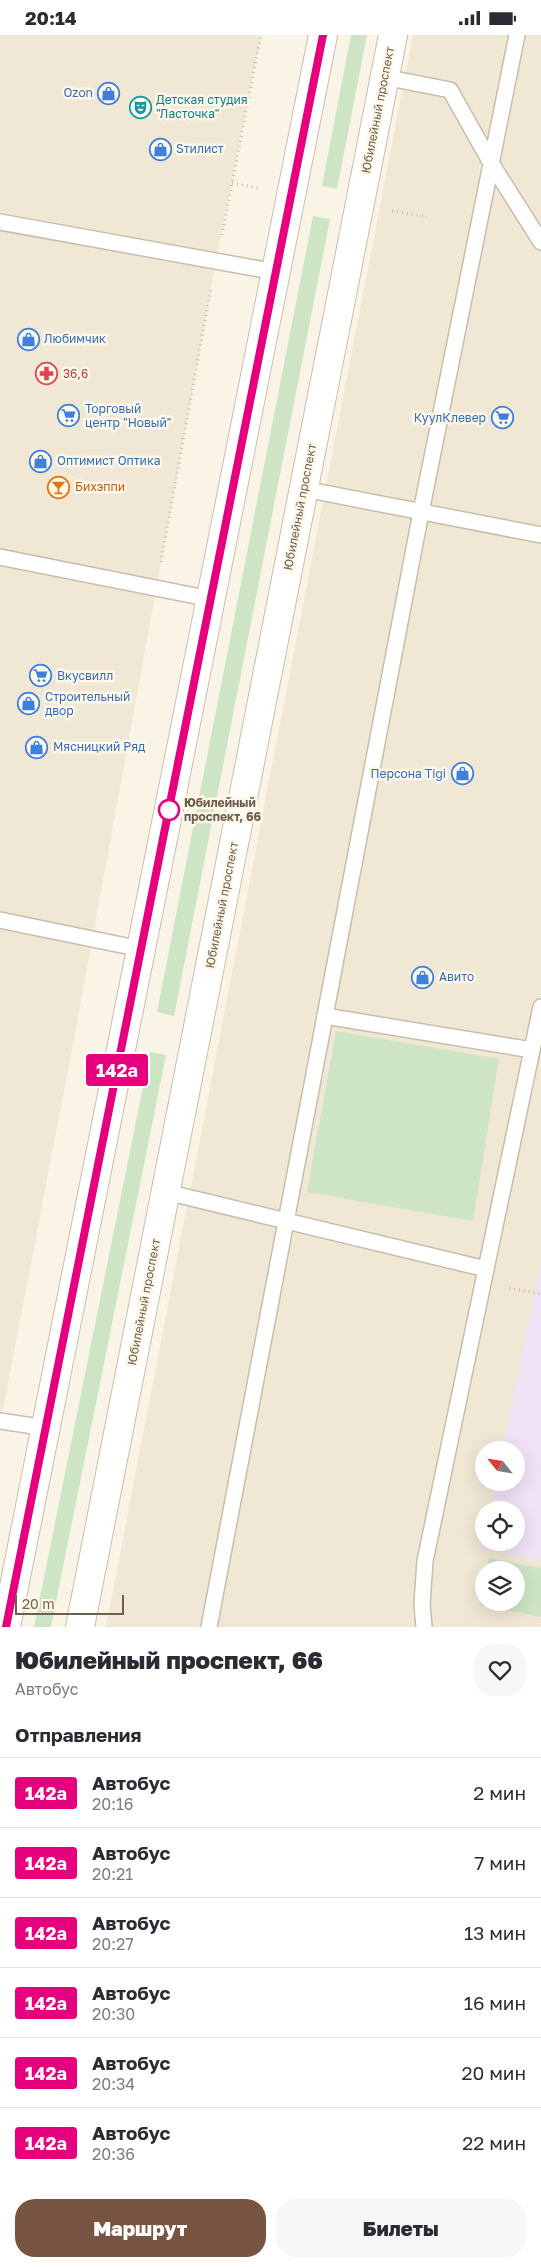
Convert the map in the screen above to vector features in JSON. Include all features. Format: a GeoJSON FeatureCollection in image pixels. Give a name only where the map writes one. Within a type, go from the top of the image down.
{"type":"FeatureCollection","features":[{"type":"Feature","properties":{"kind":"street"},"geometry":{"type":"LineString","coordinates":[[6,1627],[323,35]]}},
{"type":"Feature","properties":{"kind":"street","name":"Юбилейный проспект"},"geometry":{"type":"LineString","coordinates":[[80,1627],[393,35]]}},
{"type":"Feature","properties":{"kind":"lane"},"geometry":{"type":"LineString","coordinates":[[209,1627],[421,512],[517,35]]}},
{"type":"Feature","properties":{"kind":"lane"},"geometry":{"type":"LineString","coordinates":[[384,77],[450,90],[491,163],[541,241]]}},
{"type":"Feature","properties":{"kind":"lane"},"geometry":{"type":"LineString","coordinates":[[0,222],[276,272]]}},
{"type":"Feature","properties":{"kind":"lane"},"geometry":{"type":"LineString","coordinates":[[304,489],[541,535]]}},
{"type":"Feature","properties":{"kind":"lane"},"geometry":{"type":"LineString","coordinates":[[0,557],[211,599]]}},
{"type":"Feature","properties":{"kind":"lane"},"geometry":{"type":"LineString","coordinates":[[0,920],[141,949]]}},
{"type":"Feature","properties":{"kind":"lane"},"geometry":{"type":"LineString","coordinates":[[424,1627],[422,1604],[425,1561],[541,1007]]}},
{"type":"Feature","properties":{"kind":"lane"},"geometry":{"type":"LineString","coordinates":[[325,1016],[532,1050]]}},
{"type":"Feature","properties":{"kind":"lane"},"geometry":{"type":"LineString","coordinates":[[166,1192],[486,1269]]}},
{"type":"Feature","properties":{"kind":"lane"},"geometry":{"type":"LineString","coordinates":[[0,1421],[46,1428]]}},
{"type":"Feature","properties":{"kind":"path"},"geometry":{"type":"LineString","coordinates":[[156,587],[216,261],[261,35]]}},
{"type":"Feature","properties":{"kind":"path"},"geometry":{"type":"LineString","coordinates":[[534,1293],[541,1294]]}},
{"type":"Feature","properties":{"kind":"shaded area"},"geometry":{"type":"Polygon","coordinates":[[[0,35],[261,35],[216,261],[79,1012],[0,1425],[0,35]]]}},
{"type":"Feature","properties":{"kind":"shaded area"},"geometry":{"type":"Polygon","coordinates":[[[413,35],[541,35],[541,1627],[106,1627],[413,35]]]}},
{"type":"Feature","properties":{"kind":"shaded area"},"geometry":{"type":"Polygon","coordinates":[[[541,1260],[541,1560],[493,1551],[525,1551],[525,1501],[492,1501],[494,1491],[525,1491],[525,1441],[504,1441],[541,1260]]]}},
{"type":"Feature","properties":{"kind":"green space"},"geometry":{"type":"Polygon","coordinates":[[[351,35],[367,35],[337,189],[322,186],[351,35]]]}},
{"type":"Feature","properties":{"kind":"green space"},"geometry":{"type":"Polygon","coordinates":[[[313,216],[330,219],[174,1016],[157,1012],[313,216]]]}},
{"type":"Feature","properties":{"kind":"green space"},"geometry":{"type":"Polygon","coordinates":[[[336,1031],[499,1059],[473,1221],[307,1192],[336,1031]]]}},
{"type":"Feature","properties":{"kind":"green space"},"geometry":{"type":"Polygon","coordinates":[[[150,1052],[166,1055],[51,1627],[34,1627],[150,1052]]]}},
{"type":"Feature","properties":{"kind":"green space"},"geometry":{"type":"Polygon","coordinates":[[[489,1558],[505,1561],[488,1561],[489,1558]]]}},
{"type":"Feature","properties":{"kind":"green space"},"geometry":{"type":"Polygon","coordinates":[[[525,1565],[541,1568],[541,1617],[510,1611],[525,1611],[525,1565]]]}},
{"type":"Feature","properties":{"kind":"bus line","name":"142а"},"geometry":{"type":"LineString","coordinates":[[6,1627],[323,35]]}},
{"type":"Feature","properties":{"kind":"place","name":"Ozon"},"geometry":{"type":"Point","coordinates":[109,93]}},
{"type":"Feature","properties":{"kind":"place","name":"Детская студия \"Ласточка\""},"geometry":{"type":"Point","coordinates":[140,107]}},
{"type":"Feature","properties":{"kind":"place","name":"Sтилист"},"geometry":{"type":"Point","coordinates":[160,149]}},
{"type":"Feature","properties":{"kind":"place","name":"Любимчик"},"geometry":{"type":"Point","coordinates":[28,339]}},
{"type":"Feature","properties":{"kind":"place","name":"36,6"},"geometry":{"type":"Point","coordinates":[47,374]}},
{"type":"Feature","properties":{"kind":"place","name":"Торговый центр \"Новый\""},"geometry":{"type":"Point","coordinates":[69,416]}},
{"type":"Feature","properties":{"kind":"place","name":"КуулКлевер"},"geometry":{"type":"Point","coordinates":[502,418]}},
{"type":"Feature","properties":{"kind":"place","name":"Оптимист Оптика"},"geometry":{"type":"Point","coordinates":[41,461]}},
{"type":"Feature","properties":{"kind":"place","name":"Бихэппи"},"geometry":{"type":"Point","coordinates":[59,487]}},
{"type":"Feature","properties":{"kind":"place","name":"Вкусвилл"},"geometry":{"type":"Point","coordinates":[41,676]}},
{"type":"Feature","properties":{"kind":"place","name":"Строительный двор"},"geometry":{"type":"Point","coordinates":[29,704]}},
{"type":"Feature","properties":{"kind":"place","name":"Мясницкий Ряд"},"geometry":{"type":"Point","coordinates":[37,747]}},
{"type":"Feature","properties":{"kind":"place","name":"Персона Tigi"},"geometry":{"type":"Point","coordinates":[462,774]}},
{"type":"Feature","properties":{"kind":"place","name":"Юбилейный проспект, 66"},"geometry":{"type":"Point","coordinates":[169,810]}},
{"type":"Feature","properties":{"kind":"place","name":"Авито"},"geometry":{"type":"Point","coordinates":[423,977]}}]}
